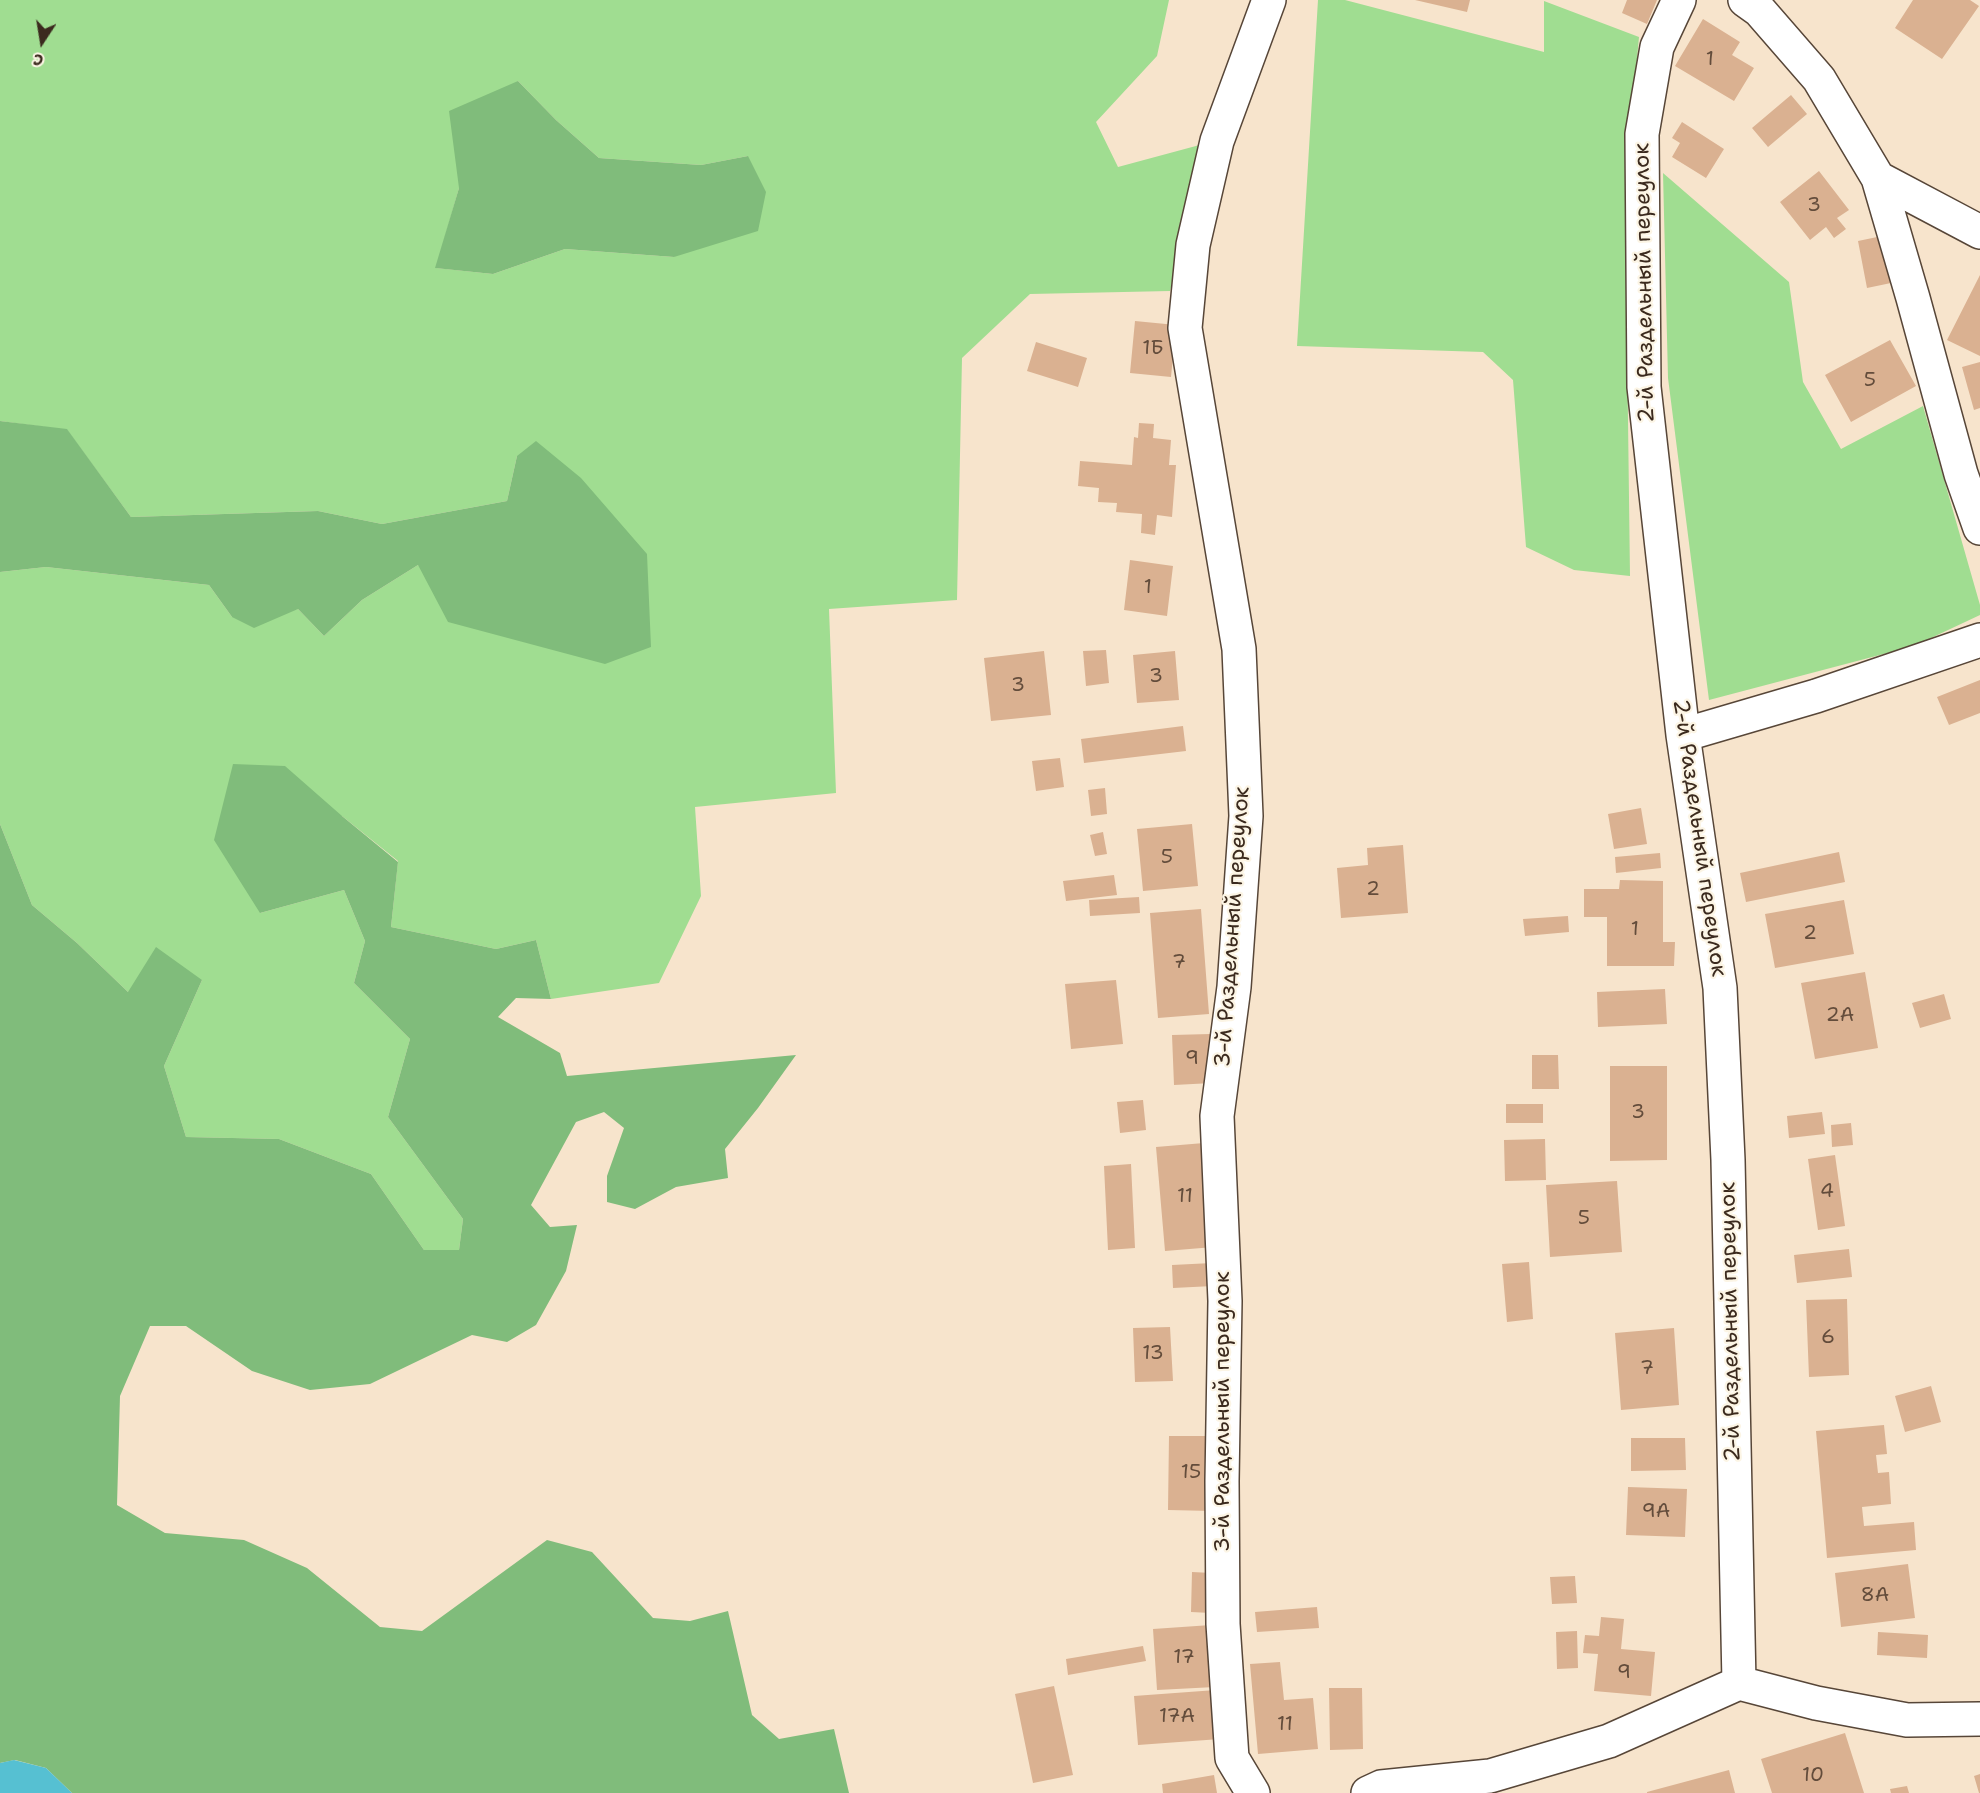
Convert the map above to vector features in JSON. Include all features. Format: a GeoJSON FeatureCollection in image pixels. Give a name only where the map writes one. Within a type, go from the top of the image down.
{"type":"FeatureCollection","features":[{"type":"Feature","properties":{"kind":"street","name":"3-й Раздельный переулок"},"geometry":{"type":"LineString","coordinates":[[1253,1793],[1232,1758],[1222,1612],[1225,1301],[1217,1116],[1234,987],[1246,816],[1239,661],[1185,328],[1192,245],[1217,141],[1269,0]]}},
{"type":"Feature","properties":{"kind":"street","name":"2-й Раздельный переулок"},"geometry":{"type":"LineString","coordinates":[[1678,0],[1657,47],[1641,135],[1644,387],[1683,735],[1720,988],[1728,1160],[1739,1683]]}},
{"type":"Feature","properties":{"kind":"street"},"geometry":{"type":"LineString","coordinates":[[1745,0],[1759,10],[1819,79],[1878,177],[1961,474],[1980,528]]}},
{"type":"Feature","properties":{"kind":"street"},"geometry":{"type":"LineString","coordinates":[[1878,177],[1980,232]]}},
{"type":"Feature","properties":{"kind":"street"},"geometry":{"type":"LineString","coordinates":[[1683,735],[1816,696],[1980,640]]}},
{"type":"Feature","properties":{"kind":"street"},"geometry":{"type":"LineString","coordinates":[[1368,1793],[1381,1787],[1490,1776],[1609,1741],[1739,1683],[1816,1703],[1907,1720],[1980,1719]]}},
{"type":"Feature","properties":{"kind":"green space"},"geometry":{"type":"Polygon","coordinates":[[[0,0],[1169,0],[1157,56],[1096,122],[1118,167],[1207,143],[1170,291],[1030,294],[962,358],[957,600],[829,609],[836,793],[695,807],[701,896],[659,983],[551,999],[536,940],[496,949],[391,927],[398,861],[342,816],[260,913],[344,890],[365,941],[354,983],[410,1039],[388,1117],[463,1219],[459,1250],[424,1250],[371,1174],[279,1139],[186,1137],[164,1066],[202,980],[128,992],[77,943],[32,905],[0,824],[0,572],[46,567],[209,585],[232,617],[298,609],[324,636],[362,600],[418,565],[605,663],[517,456],[507,501],[382,524],[318,511],[131,517],[67,430],[0,421],[0,0]],[[518,81],[459,188],[436,268],[493,274],[565,249],[674,257],[748,156],[701,165],[599,158],[556,120],[518,81]]]}},
{"type":"Feature","properties":{"kind":"green space"},"geometry":{"type":"Polygon","coordinates":[[[1318,0],[1345,0],[1544,52],[1544,1],[1639,37],[1625,186],[1630,576],[1574,570],[1526,547],[1513,380],[1483,352],[1297,346],[1318,0]]]}},
{"type":"Feature","properties":{"kind":"green space"},"geometry":{"type":"Polygon","coordinates":[[[518,81],[556,120],[599,158],[701,165],[748,156],[766,192],[758,231],[674,257],[565,249],[493,274],[435,268],[459,188],[449,111],[518,81]]]}},
{"type":"Feature","properties":{"kind":"green space"},"geometry":{"type":"Polygon","coordinates":[[[1663,173],[1789,282],[1803,382],[1841,449],[1923,406],[1980,605],[1980,615],[1914,646],[1709,700],[1668,378],[1663,173]]]}},
{"type":"Feature","properties":{"kind":"green space"},"geometry":{"type":"Polygon","coordinates":[[[0,421],[67,429],[131,517],[318,511],[382,524],[507,501],[517,456],[536,441],[581,478],[647,554],[651,647],[605,664],[448,622],[418,565],[362,600],[324,636],[298,609],[254,628],[232,617],[209,585],[46,567],[0,572],[0,421]]]}},
{"type":"Feature","properties":{"kind":"green space"},"geometry":{"type":"Polygon","coordinates":[[[233,764],[285,766],[398,862],[391,927],[496,949],[536,940],[551,999],[516,998],[498,1017],[560,1053],[567,1076],[796,1055],[725,1149],[728,1178],[676,1187],[635,1209],[607,1202],[607,1176],[624,1128],[604,1112],[576,1122],[531,1205],[550,1227],[577,1225],[566,1271],[536,1325],[507,1342],[472,1335],[370,1384],[310,1390],[252,1371],[186,1326],[150,1326],[120,1396],[117,1505],[165,1533],[244,1540],[307,1568],[380,1627],[422,1631],[547,1540],[592,1552],[653,1618],[690,1621],[728,1611],[752,1715],[779,1739],[834,1729],[849,1793],[72,1793],[46,1768],[15,1760],[0,1763],[0,824],[32,905],[77,943],[128,992],[156,947],[202,980],[164,1066],[186,1137],[279,1139],[371,1174],[424,1250],[459,1250],[463,1219],[388,1117],[410,1039],[354,983],[365,941],[344,890],[260,913],[214,840],[233,764]]]}},
{"type":"Feature","properties":{"kind":"water"},"geometry":{"type":"Polygon","coordinates":[[[14,1760],[46,1768],[72,1793],[0,1793],[0,1763],[14,1760]]]}},
{"type":"Feature","properties":{"kind":"building"},"geometry":{"type":"Polygon","coordinates":[[[1415,0],[1470,0],[1467,12],[1415,0]]]}},
{"type":"Feature","properties":{"kind":"building"},"geometry":{"type":"Polygon","coordinates":[[[1627,0],[1657,0],[1647,24],[1622,13],[1627,0]]]}},
{"type":"Feature","properties":{"kind":"building"},"geometry":{"type":"Polygon","coordinates":[[[1913,0],[1970,0],[1979,6],[1942,59],[1895,28],[1913,0]]]}},
{"type":"Feature","properties":{"kind":"building"},"geometry":{"type":"Polygon","coordinates":[[[1703,19],[1740,42],[1732,55],[1754,68],[1734,101],[1675,66],[1703,19]]]}},
{"type":"Feature","properties":{"kind":"building"},"geometry":{"type":"Polygon","coordinates":[[[1791,95],[1807,114],[1768,147],[1752,128],[1791,95]]]}},
{"type":"Feature","properties":{"kind":"building"},"geometry":{"type":"Polygon","coordinates":[[[1682,122],[1724,149],[1706,178],[1672,157],[1680,143],[1672,138],[1682,122]]]}},
{"type":"Feature","properties":{"kind":"building"},"geometry":{"type":"Polygon","coordinates":[[[1819,171],[1849,210],[1837,218],[1846,229],[1834,238],[1826,227],[1810,240],[1780,202],[1819,171]]]}},
{"type":"Feature","properties":{"kind":"building"},"geometry":{"type":"Polygon","coordinates":[[[1882,236],[1891,283],[1867,288],[1858,241],[1882,236]]]}},
{"type":"Feature","properties":{"kind":"building"},"geometry":{"type":"Polygon","coordinates":[[[1980,275],[1980,356],[1947,340],[1980,275]]]}},
{"type":"Feature","properties":{"kind":"building"},"geometry":{"type":"Polygon","coordinates":[[[1135,321],[1176,325],[1171,377],[1130,373],[1135,321]]]}},
{"type":"Feature","properties":{"kind":"building"},"geometry":{"type":"Polygon","coordinates":[[[1890,340],[1916,386],[1851,422],[1825,375],[1890,340]]]}},
{"type":"Feature","properties":{"kind":"building"},"geometry":{"type":"Polygon","coordinates":[[[1036,342],[1087,358],[1078,387],[1027,371],[1036,342]]]}},
{"type":"Feature","properties":{"kind":"building"},"geometry":{"type":"Polygon","coordinates":[[[1980,362],[1980,408],[1974,410],[1962,367],[1980,362]]]}},
{"type":"Feature","properties":{"kind":"building"},"geometry":{"type":"Polygon","coordinates":[[[1139,423],[1154,424],[1153,438],[1171,440],[1169,465],[1176,465],[1172,517],[1157,515],[1155,535],[1141,533],[1142,514],[1116,512],[1117,503],[1098,502],[1099,488],[1078,486],[1080,461],[1132,465],[1134,437],[1138,438],[1139,423]]]}},
{"type":"Feature","properties":{"kind":"building"},"geometry":{"type":"Polygon","coordinates":[[[1130,560],[1173,566],[1167,616],[1124,610],[1130,560]]]}},
{"type":"Feature","properties":{"kind":"building"},"geometry":{"type":"Polygon","coordinates":[[[1106,650],[1109,683],[1086,686],[1083,651],[1106,650]]]}},
{"type":"Feature","properties":{"kind":"building"},"geometry":{"type":"Polygon","coordinates":[[[1044,651],[1051,715],[991,721],[984,658],[1044,651]]]}},
{"type":"Feature","properties":{"kind":"building"},"geometry":{"type":"Polygon","coordinates":[[[1175,651],[1179,700],[1137,703],[1133,655],[1175,651]]]}},
{"type":"Feature","properties":{"kind":"building"},"geometry":{"type":"Polygon","coordinates":[[[1980,680],[1980,713],[1949,725],[1937,697],[1980,680]]]}},
{"type":"Feature","properties":{"kind":"building"},"geometry":{"type":"Polygon","coordinates":[[[1183,726],[1186,751],[1084,763],[1081,739],[1183,726]]]}},
{"type":"Feature","properties":{"kind":"building"},"geometry":{"type":"Polygon","coordinates":[[[1060,758],[1064,787],[1036,791],[1032,761],[1060,758]]]}},
{"type":"Feature","properties":{"kind":"building"},"geometry":{"type":"Polygon","coordinates":[[[1105,788],[1107,814],[1091,816],[1088,790],[1105,788]]]}},
{"type":"Feature","properties":{"kind":"building"},"geometry":{"type":"Polygon","coordinates":[[[1641,808],[1647,844],[1614,849],[1608,814],[1641,808]]]}},
{"type":"Feature","properties":{"kind":"building"},"geometry":{"type":"Polygon","coordinates":[[[1192,824],[1198,886],[1143,891],[1137,829],[1192,824]]]}},
{"type":"Feature","properties":{"kind":"building"},"geometry":{"type":"Polygon","coordinates":[[[1103,832],[1107,854],[1095,856],[1090,835],[1103,832]]]}},
{"type":"Feature","properties":{"kind":"building"},"geometry":{"type":"Polygon","coordinates":[[[1403,845],[1408,913],[1341,918],[1337,868],[1368,865],[1367,848],[1403,845]]]}},
{"type":"Feature","properties":{"kind":"building"},"geometry":{"type":"Polygon","coordinates":[[[1839,852],[1845,882],[1746,902],[1740,873],[1839,852]]]}},
{"type":"Feature","properties":{"kind":"building"},"geometry":{"type":"Polygon","coordinates":[[[1660,853],[1661,868],[1616,873],[1615,857],[1660,853]]]}},
{"type":"Feature","properties":{"kind":"building"},"geometry":{"type":"Polygon","coordinates":[[[1114,875],[1117,895],[1066,901],[1063,881],[1114,875]]]}},
{"type":"Feature","properties":{"kind":"building"},"geometry":{"type":"Polygon","coordinates":[[[1620,880],[1663,881],[1663,942],[1675,942],[1674,966],[1607,966],[1607,917],[1584,917],[1584,889],[1619,889],[1620,880]]]}},
{"type":"Feature","properties":{"kind":"building"},"geometry":{"type":"Polygon","coordinates":[[[1139,897],[1140,913],[1090,916],[1089,900],[1139,897]]]}},
{"type":"Feature","properties":{"kind":"building"},"geometry":{"type":"Polygon","coordinates":[[[1844,900],[1854,954],[1775,968],[1765,914],[1844,900]]]}},
{"type":"Feature","properties":{"kind":"building"},"geometry":{"type":"Polygon","coordinates":[[[1201,909],[1209,1014],[1158,1018],[1150,913],[1201,909]]]}},
{"type":"Feature","properties":{"kind":"building"},"geometry":{"type":"Polygon","coordinates":[[[1568,916],[1569,932],[1525,936],[1523,919],[1568,916]]]}},
{"type":"Feature","properties":{"kind":"building"},"geometry":{"type":"Polygon","coordinates":[[[1865,972],[1878,1048],[1815,1059],[1801,983],[1865,972]]]}},
{"type":"Feature","properties":{"kind":"building"},"geometry":{"type":"Polygon","coordinates":[[[1116,980],[1123,1044],[1071,1049],[1065,984],[1116,980]]]}},
{"type":"Feature","properties":{"kind":"building"},"geometry":{"type":"Polygon","coordinates":[[[1665,989],[1667,1024],[1598,1027],[1597,992],[1665,989]]]}},
{"type":"Feature","properties":{"kind":"building"},"geometry":{"type":"Polygon","coordinates":[[[1944,994],[1951,1019],[1920,1028],[1912,1003],[1944,994]]]}},
{"type":"Feature","properties":{"kind":"building"},"geometry":{"type":"Polygon","coordinates":[[[1210,1034],[1212,1083],[1174,1085],[1172,1035],[1210,1034]]]}},
{"type":"Feature","properties":{"kind":"building"},"geometry":{"type":"Polygon","coordinates":[[[1532,1055],[1558,1055],[1559,1089],[1532,1089],[1532,1055]]]}},
{"type":"Feature","properties":{"kind":"building"},"geometry":{"type":"Polygon","coordinates":[[[1610,1066],[1667,1066],[1667,1160],[1610,1161],[1610,1066]]]}},
{"type":"Feature","properties":{"kind":"building"},"geometry":{"type":"Polygon","coordinates":[[[1143,1100],[1146,1130],[1120,1133],[1117,1102],[1143,1100]]]}},
{"type":"Feature","properties":{"kind":"building"},"geometry":{"type":"Polygon","coordinates":[[[1506,1104],[1543,1104],[1543,1123],[1506,1123],[1506,1104]]]}},
{"type":"Feature","properties":{"kind":"building"},"geometry":{"type":"Polygon","coordinates":[[[1822,1112],[1825,1134],[1789,1138],[1787,1116],[1822,1112]]]}},
{"type":"Feature","properties":{"kind":"building"},"geometry":{"type":"Polygon","coordinates":[[[1851,1123],[1853,1145],[1832,1147],[1831,1125],[1851,1123]]]}},
{"type":"Feature","properties":{"kind":"building"},"geometry":{"type":"Polygon","coordinates":[[[1545,1139],[1546,1180],[1505,1181],[1504,1140],[1545,1139]]]}},
{"type":"Feature","properties":{"kind":"building"},"geometry":{"type":"Polygon","coordinates":[[[1204,1143],[1214,1247],[1165,1251],[1156,1147],[1204,1143]]]}},
{"type":"Feature","properties":{"kind":"building"},"geometry":{"type":"Polygon","coordinates":[[[1835,1155],[1845,1226],[1818,1230],[1808,1159],[1835,1155]]]}},
{"type":"Feature","properties":{"kind":"building"},"geometry":{"type":"Polygon","coordinates":[[[1131,1164],[1135,1248],[1108,1250],[1104,1166],[1131,1164]]]}},
{"type":"Feature","properties":{"kind":"building"},"geometry":{"type":"Polygon","coordinates":[[[1617,1181],[1622,1252],[1550,1257],[1546,1185],[1617,1181]]]}},
{"type":"Feature","properties":{"kind":"building"},"geometry":{"type":"Polygon","coordinates":[[[1849,1249],[1852,1277],[1797,1283],[1794,1255],[1849,1249]]]}},
{"type":"Feature","properties":{"kind":"building"},"geometry":{"type":"Polygon","coordinates":[[[1529,1262],[1533,1319],[1507,1322],[1502,1264],[1529,1262]]]}},
{"type":"Feature","properties":{"kind":"building"},"geometry":{"type":"Polygon","coordinates":[[[1212,1263],[1213,1286],[1173,1288],[1172,1265],[1212,1263]]]}},
{"type":"Feature","properties":{"kind":"building"},"geometry":{"type":"Polygon","coordinates":[[[1847,1299],[1849,1375],[1809,1377],[1806,1300],[1847,1299]]]}},
{"type":"Feature","properties":{"kind":"building"},"geometry":{"type":"Polygon","coordinates":[[[1170,1327],[1173,1381],[1135,1382],[1133,1328],[1170,1327]]]}},
{"type":"Feature","properties":{"kind":"building"},"geometry":{"type":"Polygon","coordinates":[[[1674,1328],[1679,1405],[1621,1410],[1615,1333],[1674,1328]]]}},
{"type":"Feature","properties":{"kind":"building"},"geometry":{"type":"Polygon","coordinates":[[[1931,1386],[1941,1422],[1905,1432],[1895,1396],[1931,1386]]]}},
{"type":"Feature","properties":{"kind":"building"},"geometry":{"type":"Polygon","coordinates":[[[1884,1425],[1887,1454],[1876,1455],[1878,1473],[1889,1472],[1891,1504],[1862,1507],[1864,1526],[1914,1522],[1916,1550],[1827,1558],[1816,1431],[1884,1425]]]}},
{"type":"Feature","properties":{"kind":"building"},"geometry":{"type":"Polygon","coordinates":[[[1169,1436],[1214,1436],[1213,1511],[1168,1510],[1169,1436]]]}},
{"type":"Feature","properties":{"kind":"building"},"geometry":{"type":"Polygon","coordinates":[[[1631,1438],[1685,1438],[1686,1470],[1631,1471],[1631,1438]]]}},
{"type":"Feature","properties":{"kind":"building"},"geometry":{"type":"Polygon","coordinates":[[[1628,1487],[1687,1489],[1685,1537],[1626,1535],[1628,1487]]]}},
{"type":"Feature","properties":{"kind":"building"},"geometry":{"type":"Polygon","coordinates":[[[1908,1564],[1915,1618],[1841,1627],[1835,1573],[1908,1564]]]}},
{"type":"Feature","properties":{"kind":"building"},"geometry":{"type":"Polygon","coordinates":[[[1192,1572],[1212,1573],[1211,1613],[1191,1612],[1192,1572]]]}},
{"type":"Feature","properties":{"kind":"building"},"geometry":{"type":"Polygon","coordinates":[[[1575,1576],[1577,1603],[1552,1604],[1550,1577],[1575,1576]]]}},
{"type":"Feature","properties":{"kind":"building"},"geometry":{"type":"Polygon","coordinates":[[[1317,1607],[1319,1628],[1257,1632],[1255,1612],[1317,1607]]]}},
{"type":"Feature","properties":{"kind":"building"},"geometry":{"type":"Polygon","coordinates":[[[1601,1617],[1624,1619],[1621,1649],[1655,1652],[1651,1696],[1594,1691],[1598,1654],[1583,1653],[1585,1635],[1599,1636],[1601,1617]]]}},
{"type":"Feature","properties":{"kind":"building"},"geometry":{"type":"Polygon","coordinates":[[[1211,1625],[1215,1687],[1157,1690],[1153,1629],[1211,1625]]]}},
{"type":"Feature","properties":{"kind":"building"},"geometry":{"type":"Polygon","coordinates":[[[1577,1631],[1578,1668],[1557,1669],[1556,1632],[1577,1631]]]}},
{"type":"Feature","properties":{"kind":"building"},"geometry":{"type":"Polygon","coordinates":[[[1878,1632],[1928,1635],[1927,1658],[1877,1655],[1878,1632]]]}},
{"type":"Feature","properties":{"kind":"building"},"geometry":{"type":"Polygon","coordinates":[[[1143,1646],[1146,1661],[1068,1675],[1066,1659],[1143,1646]]]}},
{"type":"Feature","properties":{"kind":"building"},"geometry":{"type":"Polygon","coordinates":[[[1280,1662],[1284,1700],[1313,1698],[1318,1749],[1258,1754],[1250,1664],[1280,1662]]]}},
{"type":"Feature","properties":{"kind":"building"},"geometry":{"type":"Polygon","coordinates":[[[1054,1686],[1073,1775],[1033,1783],[1015,1694],[1054,1686]]]}},
{"type":"Feature","properties":{"kind":"building"},"geometry":{"type":"Polygon","coordinates":[[[1329,1688],[1362,1688],[1363,1749],[1330,1750],[1329,1688]]]}},
{"type":"Feature","properties":{"kind":"building"},"geometry":{"type":"Polygon","coordinates":[[[1216,1690],[1220,1739],[1138,1745],[1134,1696],[1216,1690]]]}},
{"type":"Feature","properties":{"kind":"building"},"geometry":{"type":"Polygon","coordinates":[[[1845,1733],[1864,1793],[1772,1793],[1761,1759],[1845,1733]]]}},
{"type":"Feature","properties":{"kind":"building"},"geometry":{"type":"Polygon","coordinates":[[[1729,1770],[1735,1793],[1647,1793],[1647,1792],[1729,1770]]]}},
{"type":"Feature","properties":{"kind":"building"},"geometry":{"type":"Polygon","coordinates":[[[1980,1774],[1980,1793],[1979,1793],[1974,1776],[1980,1774]]]}},
{"type":"Feature","properties":{"kind":"building"},"geometry":{"type":"Polygon","coordinates":[[[1214,1775],[1217,1793],[1163,1793],[1162,1784],[1214,1775]]]}},
{"type":"Feature","properties":{"kind":"building"},"geometry":{"type":"Polygon","coordinates":[[[1907,1786],[1909,1793],[1891,1793],[1890,1789],[1907,1786]]]}}]}
